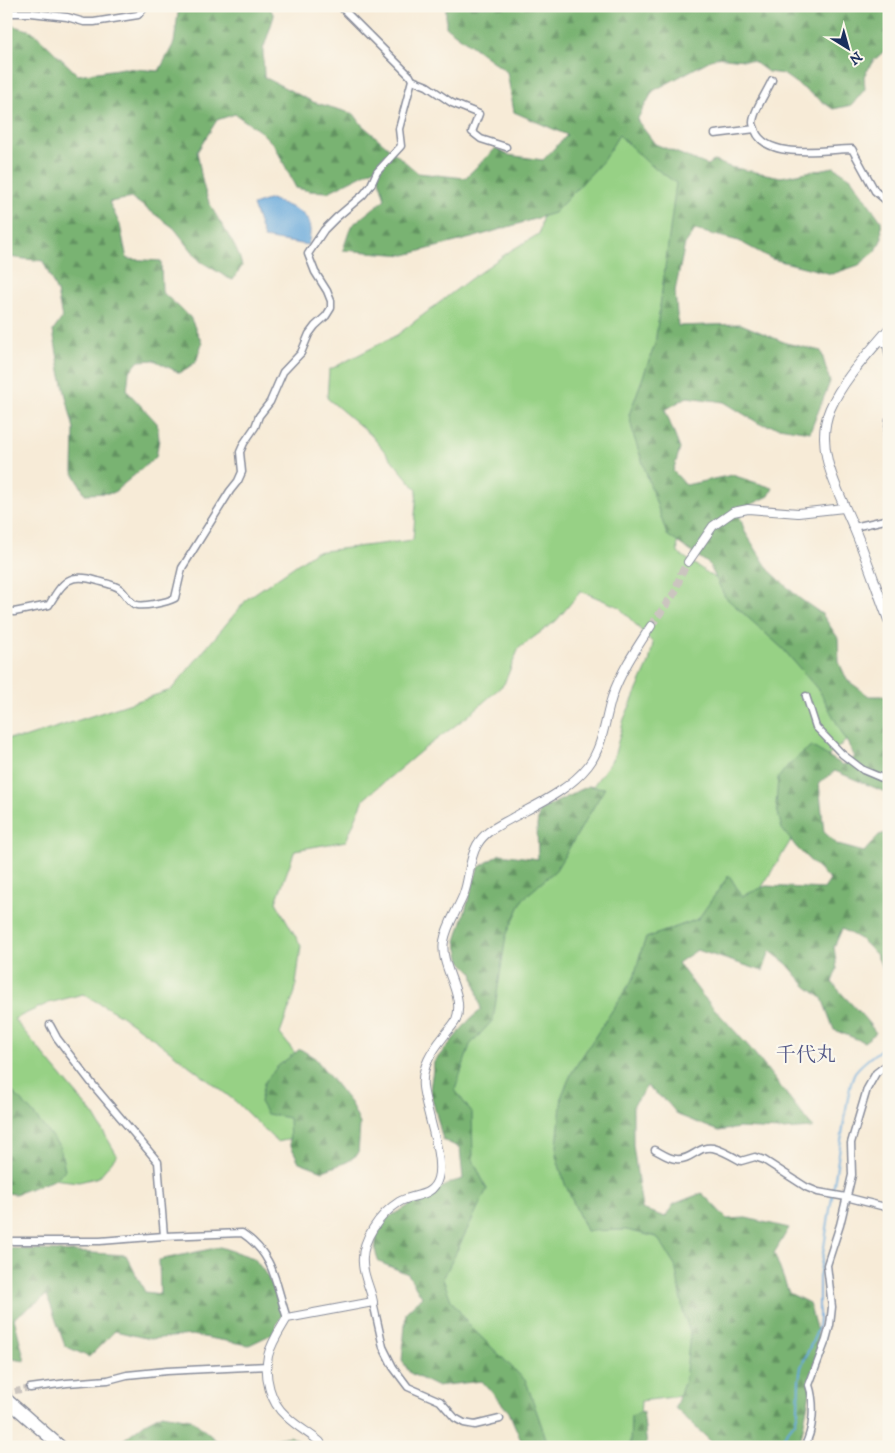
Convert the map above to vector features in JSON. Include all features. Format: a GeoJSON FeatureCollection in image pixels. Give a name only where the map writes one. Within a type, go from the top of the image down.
{"type":"FeatureCollection","features":[{"type":"Feature","properties":{"kind":"highway"},"geometry":{"type":"LineString","coordinates":[[6,1399],[61,1447]]}},
{"type":"Feature","properties":{"kind":"main road"},"geometry":{"type":"LineString","coordinates":[[889,329],[842,386],[830,410],[825,428],[825,447],[828,462],[844,508],[854,527],[889,621]]}},
{"type":"Feature","properties":{"kind":"street"},"geometry":{"type":"LineString","coordinates":[[6,8],[12,13],[31,13],[94,22],[138,15],[146,6]]}},
{"type":"Feature","properties":{"kind":"street"},"geometry":{"type":"LineString","coordinates":[[340,6],[412,80],[427,86],[452,103],[479,114],[472,132],[481,138],[506,147]]}},
{"type":"Feature","properties":{"kind":"street"},"geometry":{"type":"LineString","coordinates":[[6,611],[14,612],[50,605],[57,592],[68,580],[80,576],[119,588],[133,604],[139,606],[170,601],[175,598],[182,568],[238,481],[242,472],[240,452],[244,443],[255,427],[259,416],[270,402],[283,372],[302,353],[309,334],[331,308],[331,301],[327,291],[315,272],[308,254],[324,230],[349,205],[363,195],[371,185],[377,172],[401,146],[399,129],[412,80]]}},
{"type":"Feature","properties":{"kind":"street"},"geometry":{"type":"LineString","coordinates":[[772,80],[757,110],[753,123],[757,134],[765,142],[780,150],[810,152],[852,149],[875,191],[889,203]]}},
{"type":"Feature","properties":{"kind":"street"},"geometry":{"type":"LineString","coordinates":[[714,134],[755,129]]}},
{"type":"Feature","properties":{"kind":"street"},"geometry":{"type":"LineString","coordinates":[[880,340],[887,346],[889,356]]}},
{"type":"Feature","properties":{"kind":"street"},"geometry":{"type":"LineString","coordinates":[[889,420],[887,439],[889,469]]}},
{"type":"Feature","properties":{"kind":"street"},"geometry":{"type":"LineString","coordinates":[[688,562],[713,526],[733,512],[748,509],[798,513],[844,508]]}},
{"type":"Feature","properties":{"kind":"street"},"geometry":{"type":"LineString","coordinates":[[854,527],[889,519]]}},
{"type":"Feature","properties":{"kind":"street"},"geometry":{"type":"LineString","coordinates":[[500,1419],[475,1425],[464,1424],[455,1418],[440,1401],[408,1386],[393,1366],[383,1347],[374,1302],[362,1264],[363,1250],[373,1230],[392,1208],[400,1201],[421,1196],[435,1186],[439,1176],[440,1165],[423,1086],[425,1066],[456,1020],[457,1002],[445,960],[444,943],[455,913],[464,896],[471,859],[478,844],[493,828],[576,780],[590,764],[598,747],[612,697],[622,672],[651,626]]}},
{"type":"Feature","properties":{"kind":"street"},"geometry":{"type":"LineString","coordinates":[[806,696],[816,727],[842,754],[863,770],[889,781]]}},
{"type":"Feature","properties":{"kind":"street"},"geometry":{"type":"LineString","coordinates":[[50,1026],[93,1085],[158,1162],[164,1236]]}},
{"type":"Feature","properties":{"kind":"street"},"geometry":{"type":"LineString","coordinates":[[804,1447],[811,1427],[813,1396],[809,1385],[830,1325],[832,1307],[827,1265],[852,1175],[851,1143],[867,1089],[876,1073],[889,1064]]}},
{"type":"Feature","properties":{"kind":"street"},"geometry":{"type":"LineString","coordinates":[[655,1150],[674,1159],[693,1156],[702,1149],[712,1147],[741,1161],[755,1157],[764,1160],[806,1187],[818,1192],[889,1208]]}},
{"type":"Feature","properties":{"kind":"street"},"geometry":{"type":"LineString","coordinates":[[13,1241],[100,1240],[242,1233],[260,1248],[269,1261],[287,1318],[268,1356],[269,1387],[275,1404],[286,1417],[320,1442],[322,1447]]}},
{"type":"Feature","properties":{"kind":"street"},"geometry":{"type":"LineString","coordinates":[[287,1318],[374,1302]]}},
{"type":"Feature","properties":{"kind":"street"},"geometry":{"type":"LineString","coordinates":[[30,1388],[108,1380],[127,1375],[167,1370],[268,1366]]}},
{"type":"Feature","properties":{"kind":"green space"},"geometry":{"type":"Polygon","coordinates":[[[179,6],[269,6],[274,16],[263,50],[264,77],[313,102],[354,114],[362,125],[418,173],[465,178],[496,148],[508,155],[543,160],[567,135],[514,112],[507,72],[446,27],[446,6],[886,6],[889,8],[889,47],[873,61],[864,76],[865,89],[852,105],[833,109],[783,74],[768,72],[753,61],[716,57],[653,91],[637,120],[655,144],[707,165],[714,161],[730,167],[781,177],[834,167],[851,178],[881,221],[882,238],[876,251],[859,265],[832,274],[772,259],[739,241],[695,230],[685,244],[675,291],[678,326],[741,324],[786,343],[821,351],[830,382],[810,432],[760,424],[724,402],[687,397],[665,410],[680,449],[673,471],[686,485],[732,475],[773,488],[769,496],[738,511],[745,532],[769,570],[799,598],[822,614],[838,638],[839,662],[847,680],[869,696],[889,696],[889,791],[885,792],[835,771],[819,783],[824,832],[838,845],[864,852],[879,835],[889,832],[889,982],[876,954],[860,939],[842,929],[834,947],[837,969],[832,982],[876,1033],[864,1042],[834,1030],[822,998],[806,986],[787,964],[770,951],[763,971],[697,950],[678,963],[702,995],[751,1049],[813,1128],[781,1130],[739,1128],[719,1131],[678,1115],[668,1103],[647,1086],[633,1106],[633,1145],[642,1209],[665,1217],[674,1204],[702,1193],[727,1219],[746,1218],[789,1228],[774,1253],[789,1293],[809,1303],[820,1343],[801,1438],[794,1447],[717,1447],[675,1408],[685,1380],[690,1333],[683,1311],[675,1265],[657,1237],[626,1230],[586,1231],[565,1184],[556,1156],[562,1095],[572,1072],[634,977],[646,938],[698,919],[729,875],[742,896],[766,886],[824,889],[830,880],[797,848],[782,829],[776,805],[778,778],[789,764],[811,746],[843,765],[855,757],[820,692],[783,649],[725,597],[709,564],[667,535],[634,437],[629,415],[655,344],[676,183],[648,163],[619,135],[603,161],[554,213],[475,237],[405,255],[343,250],[351,226],[385,199],[376,168],[328,192],[296,188],[275,146],[261,132],[235,114],[217,120],[197,152],[206,194],[235,248],[242,266],[233,280],[200,261],[174,228],[132,198],[109,202],[120,225],[127,259],[161,261],[162,292],[190,317],[202,343],[196,362],[180,373],[154,360],[139,361],[129,372],[127,391],[157,423],[159,439],[156,457],[113,493],[85,494],[73,472],[74,429],[61,376],[53,331],[62,318],[57,292],[43,261],[8,257],[6,259],[6,24],[32,31],[78,75],[124,68],[159,71],[174,43],[179,6]]]}},
{"type":"Feature","properties":{"kind":"green space"},"geometry":{"type":"Polygon","coordinates":[[[620,121],[693,189],[657,388],[676,509],[678,553],[754,607],[855,733],[808,773],[796,832],[749,908],[673,947],[588,1185],[683,1239],[698,1277],[689,1395],[641,1401],[638,1447],[527,1447],[527,1420],[425,1273],[473,1184],[445,1069],[483,1019],[486,977],[522,884],[614,757],[624,719],[649,663],[653,643],[619,607],[581,591],[556,621],[519,648],[504,684],[468,716],[421,751],[364,799],[346,841],[295,850],[276,902],[301,946],[295,992],[280,1034],[307,1068],[316,1134],[277,1142],[235,1101],[157,1041],[120,1015],[83,994],[49,1003],[14,1019],[93,1114],[117,1155],[99,1177],[79,1182],[16,1175],[6,1176],[6,738],[24,738],[171,690],[248,598],[315,552],[413,540],[417,490],[371,435],[327,398],[329,370],[397,335],[469,280],[510,251],[539,234],[546,198],[620,121]]]}},
{"type":"Feature","properties":{"kind":"green space"},"geometry":{"type":"Polygon","coordinates":[[[588,786],[605,788],[556,870],[523,899],[506,936],[493,1020],[470,1045],[455,1090],[472,1113],[473,1160],[487,1189],[443,1279],[451,1300],[471,1327],[526,1381],[549,1447],[522,1447],[509,1412],[482,1381],[436,1386],[410,1373],[402,1361],[406,1312],[422,1297],[408,1274],[379,1262],[375,1250],[378,1223],[452,1182],[463,1179],[460,1148],[443,1140],[430,1090],[434,1062],[470,1019],[481,1010],[473,973],[461,961],[456,941],[478,868],[500,854],[538,859],[537,826],[539,811],[588,786]]]}},
{"type":"Feature","properties":{"kind":"green space"},"geometry":{"type":"Polygon","coordinates":[[[300,1049],[315,1058],[351,1104],[360,1124],[358,1154],[347,1162],[323,1171],[299,1162],[290,1144],[289,1118],[267,1114],[260,1102],[264,1083],[278,1066],[300,1049]]]}},
{"type":"Feature","properties":{"kind":"green space"},"geometry":{"type":"Polygon","coordinates":[[[6,1085],[31,1111],[60,1147],[65,1170],[54,1180],[15,1194],[6,1193],[6,1085]]]}},
{"type":"Feature","properties":{"kind":"green space"},"geometry":{"type":"Polygon","coordinates":[[[220,1247],[254,1258],[268,1277],[283,1313],[272,1334],[249,1345],[192,1335],[150,1339],[115,1331],[89,1357],[65,1346],[47,1295],[14,1318],[25,1361],[6,1358],[6,1248],[126,1255],[145,1292],[160,1294],[159,1260],[220,1247]]]}},
{"type":"Feature","properties":{"kind":"green space"},"geometry":{"type":"Polygon","coordinates":[[[643,1411],[647,1447],[630,1447],[631,1416],[643,1411]]]}},
{"type":"Feature","properties":{"kind":"green space"},"geometry":{"type":"Polygon","coordinates":[[[162,1414],[191,1419],[217,1441],[254,1443],[290,1436],[309,1447],[114,1447],[145,1423],[162,1414]]]}},
{"type":"Feature","properties":{"kind":"water"},"geometry":{"type":"Polygon","coordinates":[[[271,199],[296,210],[307,219],[310,225],[308,245],[264,238],[253,205],[271,199]]]}},
{"type":"Feature","properties":{"kind":"waterway"},"geometry":{"type":"LineString","coordinates":[[775,1447],[795,1422],[798,1411],[801,1367],[818,1329],[819,1278],[852,1079],[862,1064],[889,1043]]}},
{"type":"Feature","properties":{"kind":"tunnel"},"geometry":{"type":"LineString","coordinates":[[651,626],[675,592],[681,574],[688,562]]}},
{"type":"Feature","properties":{"kind":"tunnel"},"geometry":{"type":"LineString","coordinates":[[6,1393],[30,1388]]}},
{"type":"Feature","properties":{"kind":"district","name":"千代丸"},"geometry":{"type":"Point","coordinates":[806,1055]}}]}
